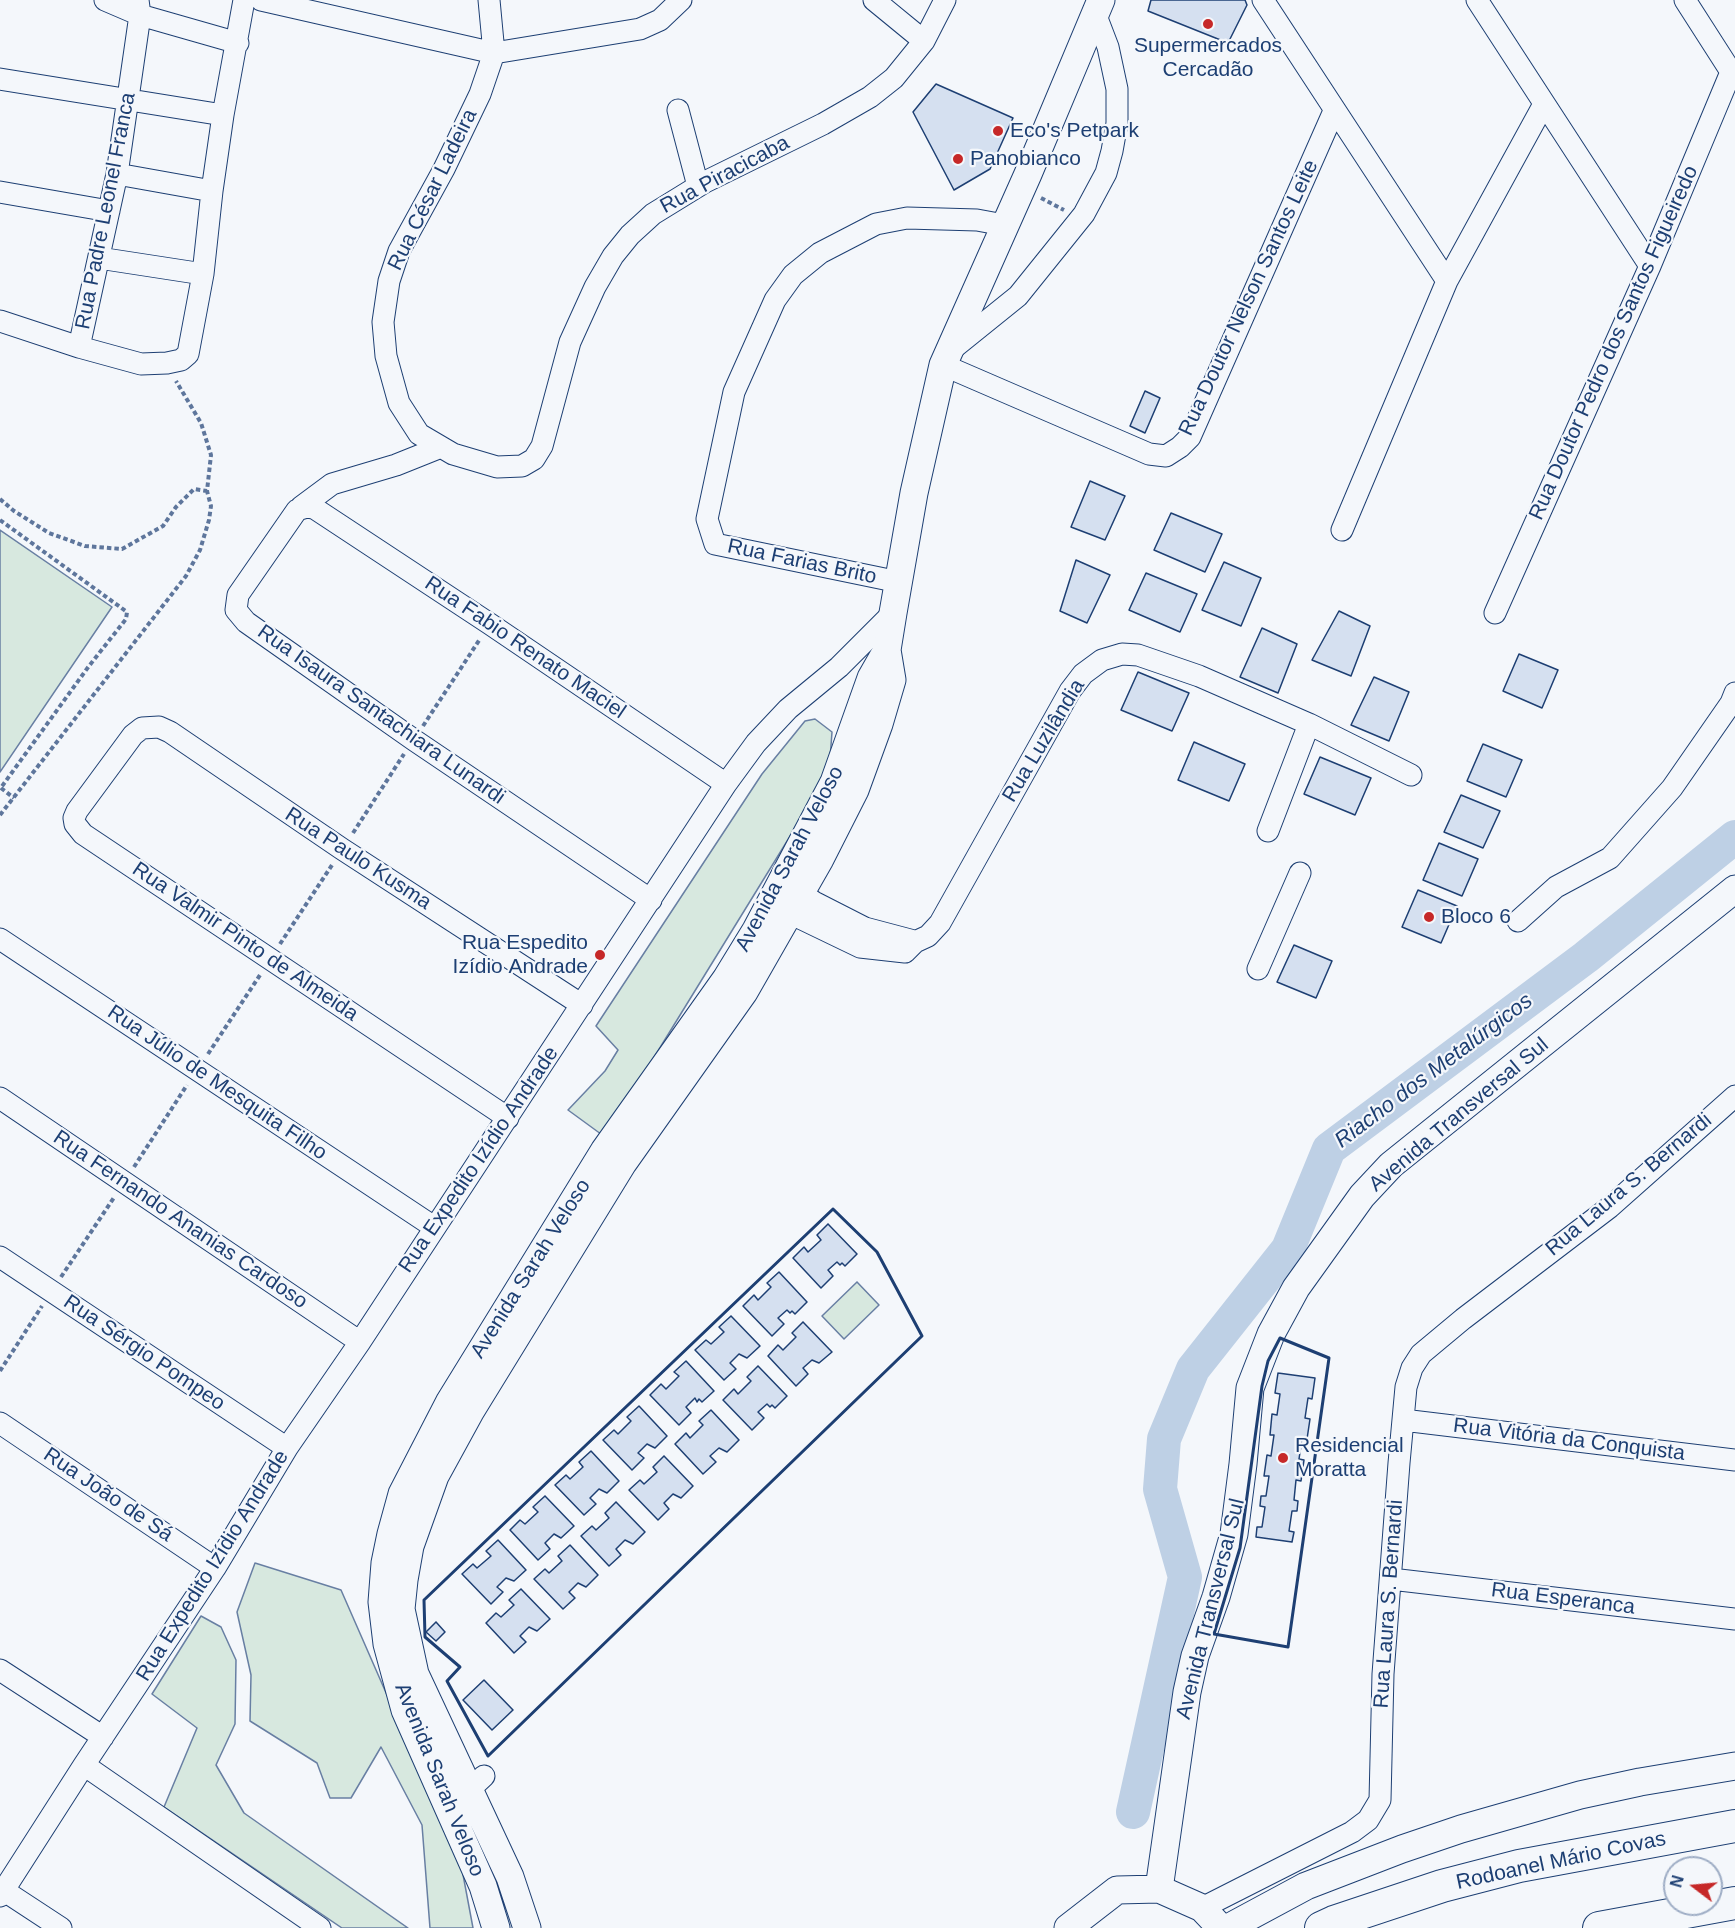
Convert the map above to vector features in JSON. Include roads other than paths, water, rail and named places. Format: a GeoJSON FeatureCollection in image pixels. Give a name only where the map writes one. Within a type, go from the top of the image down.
{"type":"FeatureCollection","features":[{"type":"Feature","properties":{"kind":"highway","name":"Rodoanel Mário Covas"},"geometry":{"type":"LineString","coordinates":[[1328,1925],[1442,1886],[1519,1866],[1735,1826]]}},
{"type":"Feature","properties":{"kind":"highway"},"geometry":{"type":"LineString","coordinates":[[1599,1928],[1735,1903]]}},
{"type":"Feature","properties":{"kind":"main road","name":"Avenida Sarah Veloso"},"geometry":{"type":"LineString","coordinates":[[496,1928],[483,1886],[405,1710],[388,1650],[382,1602],[385,1563],[390,1534],[402,1494],[450,1401],[604,1151],[785,897],[820,859],[855,790],[892,680],[887,650],[893,613],[914,493],[946,358],[1028,174],[1098,7]]}},
{"type":"Feature","properties":{"kind":"main road","name":"Avenida Transversal Sul"},"geometry":{"type":"LineString","coordinates":[[1159,1889],[1187,1692],[1195,1656],[1216,1597],[1234,1533],[1250,1388],[1271,1334],[1296,1288],[1362,1196],[1392,1165],[1735,889]]}},
{"type":"Feature","properties":{"kind":"main road","name":"Avenida Sarah Veloso"},"geometry":{"type":"LineString","coordinates":[[527,1928],[476,1783],[415,1674],[401,1609],[410,1546],[435,1476],[470,1412],[617,1173],[744,992],[785,897]]}},
{"type":"Feature","properties":{"kind":"main road"},"geometry":{"type":"LineString","coordinates":[[1228,1928],[1306,1886],[1402,1849],[1520,1811],[1640,1782],[1735,1767]]}},
{"type":"Feature","properties":{"kind":"main road"},"geometry":{"type":"LineString","coordinates":[[1068,1928],[1117,1890],[1159,1889],[1202,1908],[1221,1928]]}},
{"type":"Feature","properties":{"kind":"street"},"geometry":{"type":"LineString","coordinates":[[105,0],[139,7],[238,43]]}},
{"type":"Feature","properties":{"kind":"street"},"geometry":{"type":"LineString","coordinates":[[99,258],[203,274],[212,191],[244,0]]}},
{"type":"Feature","properties":{"kind":"street"},"geometry":{"type":"LineString","coordinates":[[261,0],[494,53],[640,29],[660,20],[681,0]]}},
{"type":"Feature","properties":{"kind":"street","name":"Rua César Ladeira"},"geometry":{"type":"LineString","coordinates":[[489,0],[494,53],[480,94],[444,169],[399,251],[388,281],[382,322],[386,356],[399,403],[419,434],[453,454],[497,467]]}},
{"type":"Feature","properties":{"kind":"street"},"geometry":{"type":"LineString","coordinates":[[874,0],[924,41]]}},
{"type":"Feature","properties":{"kind":"street","name":"Rua Piracicaba"},"geometry":{"type":"LineString","coordinates":[[497,467],[522,466],[534,459],[542,446],[570,342],[595,287],[613,256],[630,235],[653,214],[698,186],[823,124],[870,97],[894,78],[924,41],[945,0]]}},
{"type":"Feature","properties":{"kind":"street"},"geometry":{"type":"LineString","coordinates":[[1263,0],[1447,281]]}},
{"type":"Feature","properties":{"kind":"street"},"geometry":{"type":"LineString","coordinates":[[1477,0],[1650,266]]}},
{"type":"Feature","properties":{"kind":"street"},"geometry":{"type":"LineString","coordinates":[[1685,0],[1733,75]]}},
{"type":"Feature","properties":{"kind":"street","name":"Rua Padre Leonel Franca"},"geometry":{"type":"LineString","coordinates":[[139,7],[117,174],[79,347],[141,364],[181,360],[188,354],[203,274]]}},
{"type":"Feature","properties":{"kind":"street"},"geometry":{"type":"LineString","coordinates":[[946,358],[1018,297],[1084,214],[1106,173],[1117,123],[1117,88],[1098,7]]}},
{"type":"Feature","properties":{"kind":"street","name":"Rua Doutor Pedro dos Santos Figueiredo"},"geometry":{"type":"LineString","coordinates":[[1495,613],[1733,75]]}},
{"type":"Feature","properties":{"kind":"street"},"geometry":{"type":"LineString","coordinates":[[0,80],[224,116]]}},
{"type":"Feature","properties":{"kind":"street"},"geometry":{"type":"LineString","coordinates":[[1342,530],[1447,281],[1544,104]]}},
{"type":"Feature","properties":{"kind":"street"},"geometry":{"type":"LineString","coordinates":[[678,110],[698,186]]}},
{"type":"Feature","properties":{"kind":"street","name":"Rua Doutor Nelson Santos Leite"},"geometry":{"type":"LineString","coordinates":[[946,358],[1149,454],[1166,456],[1190,437],[1334,111]]}},
{"type":"Feature","properties":{"kind":"street"},"geometry":{"type":"LineString","coordinates":[[117,174],[212,191]]}},
{"type":"Feature","properties":{"kind":"street"},"geometry":{"type":"LineString","coordinates":[[0,192],[109,212]]}},
{"type":"Feature","properties":{"kind":"street","name":"Rua Farias Brito"},"geometry":{"type":"LineString","coordinates":[[899,582],[715,544],[707,519],[734,392],[775,300],[793,275],[820,253],[876,224],[907,218],[977,220],[1004,225]]}},
{"type":"Feature","properties":{"kind":"street"},"geometry":{"type":"LineString","coordinates":[[0,321],[79,347]]}},
{"type":"Feature","properties":{"kind":"street"},"geometry":{"type":"LineString","coordinates":[[301,507],[332,484],[396,465],[441,447]]}},
{"type":"Feature","properties":{"kind":"street","name":"Rua Fabio Renato Maciel"},"geometry":{"type":"LineString","coordinates":[[301,507],[314,508],[324,513],[726,784]]}},
{"type":"Feature","properties":{"kind":"street","name":"Rua Isaura Santachiara Lunardi"},"geometry":{"type":"LineString","coordinates":[[301,507],[289,520],[238,595],[236,603],[239,615],[414,740],[651,900]]}},
{"type":"Feature","properties":{"kind":"street","name":"Rua Expedito Izídio Andrade"},"geometry":{"type":"LineString","coordinates":[[1,1891],[215,1568],[287,1448],[360,1342],[726,784],[756,743],[772,726],[839,667],[893,613]]}},
{"type":"Feature","properties":{"kind":"street","name":"Rua Luzilândia"},"geometry":{"type":"LineString","coordinates":[[785,897],[861,947],[905,952],[915,942],[928,936],[940,923],[1070,691],[1083,674],[1102,660],[1122,654],[1138,655],[1199,676],[1309,724],[1411,775]]}},
{"type":"Feature","properties":{"kind":"street"},"geometry":{"type":"LineString","coordinates":[[1518,921],[1556,887],[1610,858],[1672,788],[1731,703],[1735,693]]}},
{"type":"Feature","properties":{"kind":"street"},"geometry":{"type":"LineString","coordinates":[[1268,831],[1309,724]]}},
{"type":"Feature","properties":{"kind":"street","name":"Rua Paulo Kusma"},"geometry":{"type":"LineString","coordinates":[[133,735],[142,728],[149,727],[159,727],[170,732],[342,849],[582,1005]]}},
{"type":"Feature","properties":{"kind":"street","name":"Rua Valmir Pinto de Almeida"},"geometry":{"type":"LineString","coordinates":[[133,735],[77,811],[74,818],[77,828],[508,1118]]}},
{"type":"Feature","properties":{"kind":"street"},"geometry":{"type":"LineString","coordinates":[[1258,969],[1300,873]]}},
{"type":"Feature","properties":{"kind":"street"},"geometry":{"type":"LineString","coordinates":[[785,897],[890,936],[915,942]]}},
{"type":"Feature","properties":{"kind":"street","name":"Rua Júlio de Mesquita Filho"},"geometry":{"type":"LineString","coordinates":[[0,939],[434,1227]]}},
{"type":"Feature","properties":{"kind":"street","name":"Rua Laura S. Bernardi"},"geometry":{"type":"LineString","coordinates":[[1202,1908],[1352,1832],[1375,1812],[1380,1800],[1383,1674],[1406,1387],[1412,1368],[1421,1354],[1462,1318],[1610,1207],[1735,1096]]}},
{"type":"Feature","properties":{"kind":"street","name":"Rua Fernando Ananias Cardoso"},"geometry":{"type":"LineString","coordinates":[[0,1098],[360,1342]]}},
{"type":"Feature","properties":{"kind":"street","name":"Rua Sérgio Pompeo"},"geometry":{"type":"LineString","coordinates":[[0,1257],[287,1448]]}},
{"type":"Feature","properties":{"kind":"street","name":"Rua Vitória da Conquista"},"geometry":{"type":"LineString","coordinates":[[1403,1420],[1735,1460]]}},
{"type":"Feature","properties":{"kind":"street","name":"Rua João de Sá"},"geometry":{"type":"LineString","coordinates":[[0,1423],[215,1568]]}},
{"type":"Feature","properties":{"kind":"street","name":"Rua Esperanca"},"geometry":{"type":"LineString","coordinates":[[1391,1579],[1735,1619]]}},
{"type":"Feature","properties":{"kind":"street"},"geometry":{"type":"LineString","coordinates":[[0,1670],[102,1737]]}},
{"type":"Feature","properties":{"kind":"street"},"geometry":{"type":"LineString","coordinates":[[84,1765],[320,1928]]}},
{"type":"Feature","properties":{"kind":"street"},"geometry":{"type":"LineString","coordinates":[[1,1891],[61,1928]]}},
{"type":"Feature","properties":{"kind":"waterway","name":"Riacho dos Metalúrgicos"},"geometry":{"type":"LineString","coordinates":[[1133,1812],[1185,1577],[1160,1489],[1164,1439],[1193,1369],[1288,1249],[1329,1149],[1586,957],[1735,837]]}},
{"type":"Feature","properties":{"kind":"place","name":"Supermercados Cercadão"},"geometry":{"type":"Point","coordinates":[1208,24]}},
{"type":"Feature","properties":{"kind":"place","name":"Eco's Petpark"},"geometry":{"type":"Point","coordinates":[998,131]}},
{"type":"Feature","properties":{"kind":"place","name":"Panobianco"},"geometry":{"type":"Point","coordinates":[958,159]}},
{"type":"Feature","properties":{"kind":"place","name":"Bloco 6"},"geometry":{"type":"Point","coordinates":[1429,917]}},
{"type":"Feature","properties":{"kind":"place","name":"Rua Espedito Izídio Andrade"},"geometry":{"type":"Point","coordinates":[600,955]}},
{"type":"Feature","properties":{"kind":"place","name":"Residencial Moratta"},"geometry":{"type":"Point","coordinates":[1283,1458]}}]}
